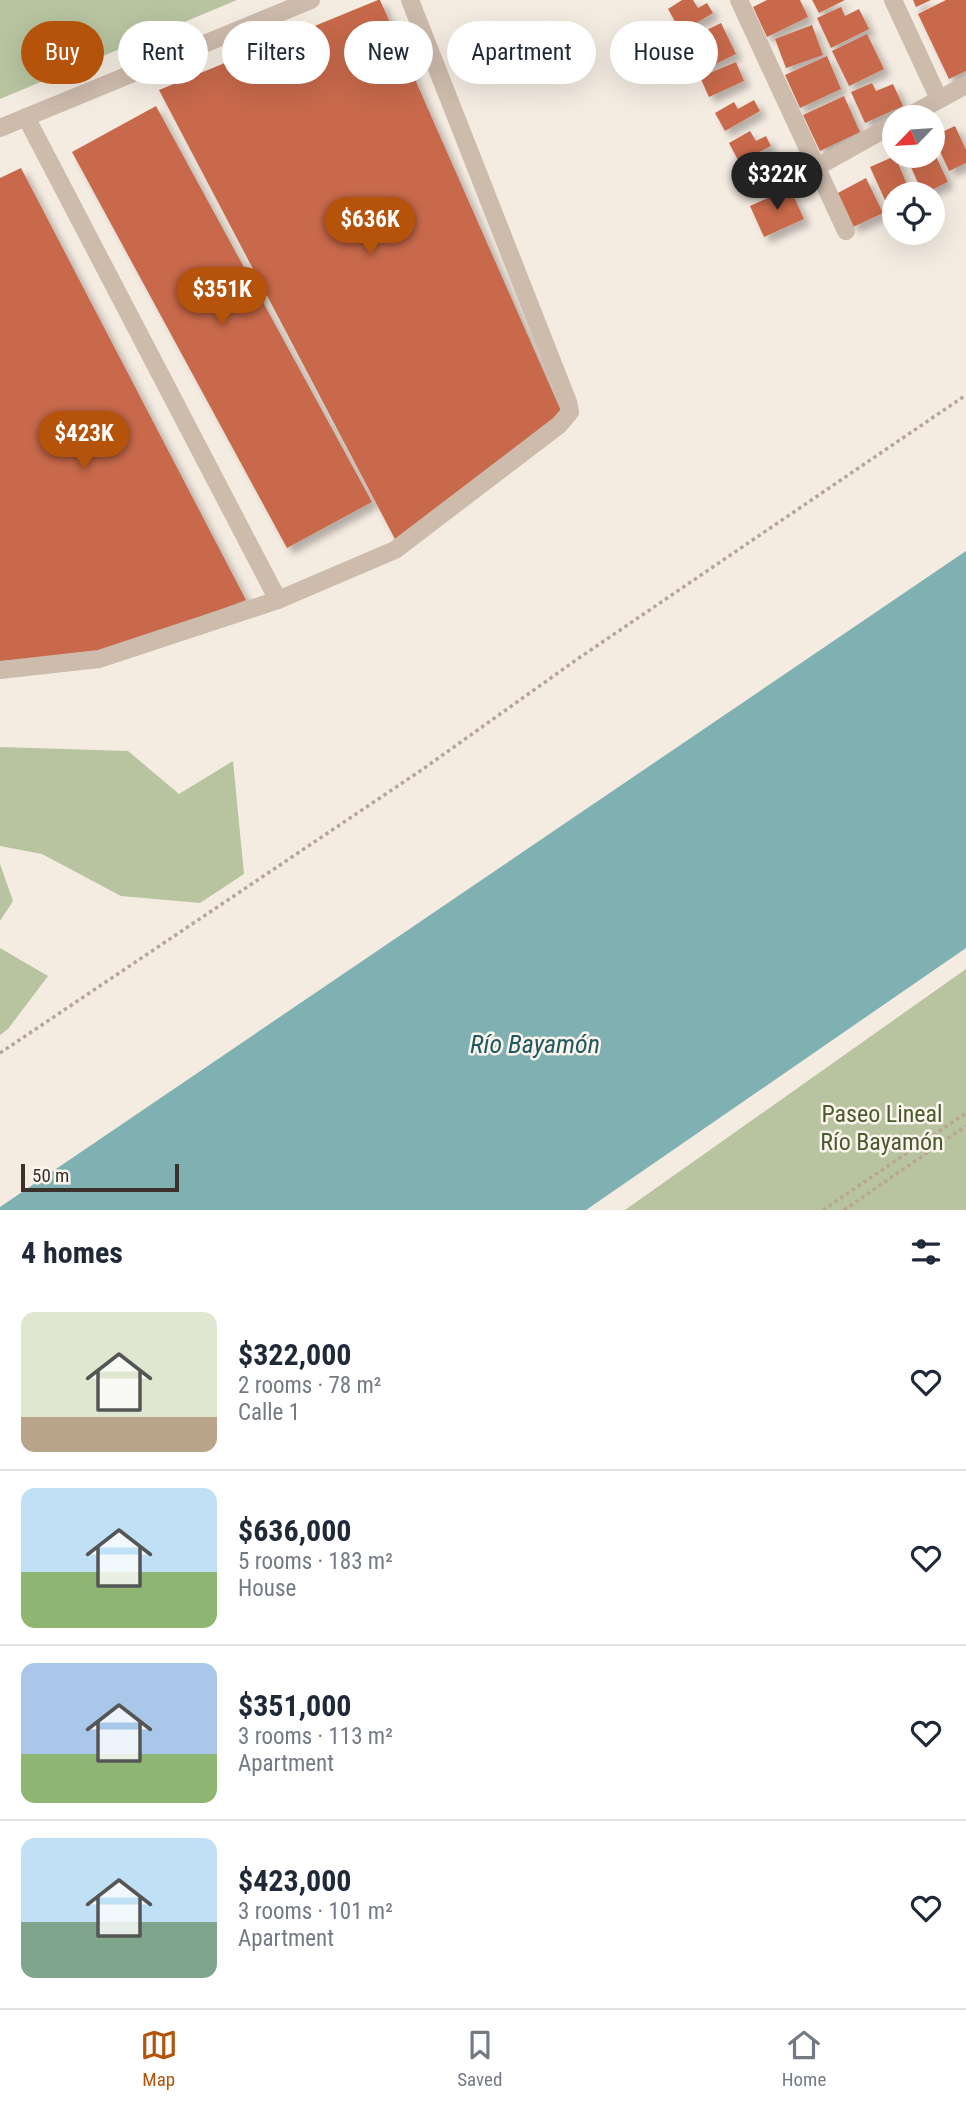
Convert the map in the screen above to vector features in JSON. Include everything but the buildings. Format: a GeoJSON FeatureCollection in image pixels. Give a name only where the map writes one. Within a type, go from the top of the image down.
{"type":"FeatureCollection","features":[{"type":"Feature","properties":{"kind":"street"},"geometry":{"type":"LineString","coordinates":[[0,128],[311,0]]}},
{"type":"Feature","properties":{"kind":"street"},"geometry":{"type":"LineString","coordinates":[[0,670],[99,659],[278,600],[395,550],[559,425],[570,412],[410,0]]}},
{"type":"Feature","properties":{"kind":"street"},"geometry":{"type":"LineString","coordinates":[[739,0],[846,231]]}},
{"type":"Feature","properties":{"kind":"street"},"geometry":{"type":"LineString","coordinates":[[893,0],[939,99]]}},
{"type":"Feature","properties":{"kind":"street"},"geometry":{"type":"LineString","coordinates":[[928,105],[966,85]]}},
{"type":"Feature","properties":{"kind":"street"},"geometry":{"type":"LineString","coordinates":[[26,117],[278,600]]}},
{"type":"Feature","properties":{"kind":"street"},"geometry":{"type":"LineString","coordinates":[[817,167],[882,131]]}},
{"type":"Feature","properties":{"kind":"path"},"geometry":{"type":"LineString","coordinates":[[0,1053],[423,769],[576,660],[966,395]]}},
{"type":"Feature","properties":{"kind":"path"},"geometry":{"type":"LineString","coordinates":[[823,1210],[966,1113]]}},
{"type":"Feature","properties":{"kind":"path"},"geometry":{"type":"LineString","coordinates":[[844,1210],[966,1126]]}},
{"type":"Feature","properties":{"kind":"green space"},"geometry":{"type":"Polygon","coordinates":[[[0,0],[237,0],[187,21],[118,21],[118,50],[104,56],[104,21],[21,21],[21,84],[36,84],[0,99],[0,0]]]}},
{"type":"Feature","properties":{"kind":"green space"},"geometry":{"type":"Polygon","coordinates":[[[0,747],[128,751],[179,794],[233,761],[244,874],[200,903],[121,896],[42,854],[0,846],[0,747]]]}},
{"type":"Feature","properties":{"kind":"green space"},"geometry":{"type":"Polygon","coordinates":[[[0,864],[13,901],[0,921],[0,864]]]}},
{"type":"Feature","properties":{"kind":"green space"},"geometry":{"type":"Polygon","coordinates":[[[0,948],[48,976],[8,1029],[0,1035],[0,948]]]}},
{"type":"Feature","properties":{"kind":"green space","name":"Paseo Lineal Río Bayamón"},"geometry":{"type":"Polygon","coordinates":[[[966,969],[966,1210],[625,1210],[966,969]]]}},
{"type":"Feature","properties":{"kind":"water","name":"Río Bayamón"},"geometry":{"type":"Polygon","coordinates":[[[966,551],[966,948],[586,1210],[0,1210],[0,1207],[966,551]]]}}]}
